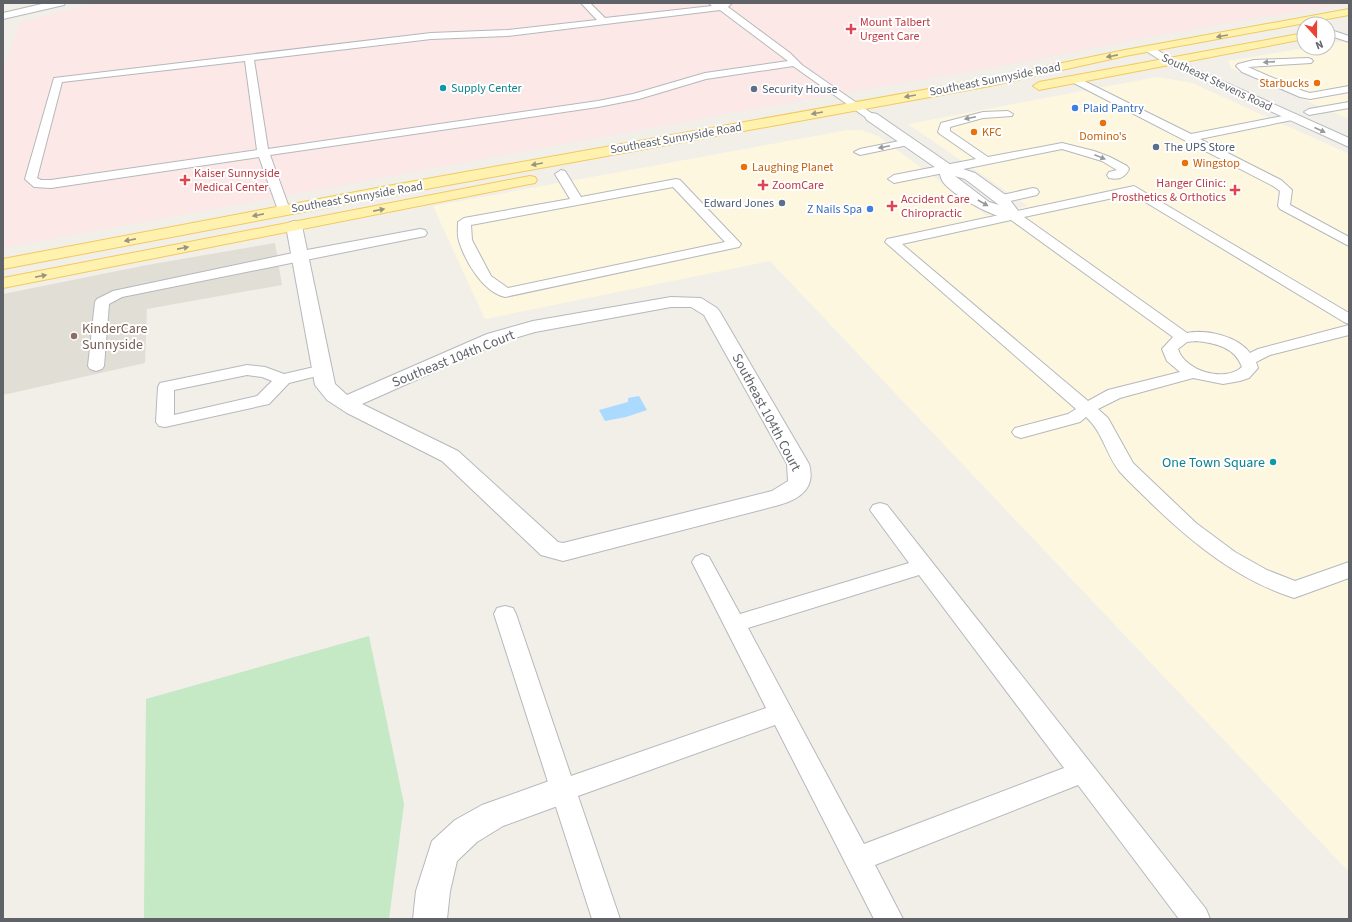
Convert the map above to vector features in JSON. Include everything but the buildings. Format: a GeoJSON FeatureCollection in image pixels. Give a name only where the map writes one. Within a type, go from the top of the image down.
{"type":"FeatureCollection","features":[{"type":"Feature","properties":{"kind":"main road","name":"Southeast Sunnyside Road"},"geometry":{"type":"LineString","coordinates":[[3,264],[284,210],[623,148],[853,113],[990,82],[1150,49],[1349,12]]}},
{"type":"Feature","properties":{"kind":"main road"},"geometry":{"type":"LineString","coordinates":[[1336,30],[1349,28]]}},
{"type":"Feature","properties":{"kind":"main road","name":"Southeast Sunnyside Road"},"geometry":{"type":"LineString","coordinates":[[1026,88],[1296,37]]}},
{"type":"Feature","properties":{"kind":"main road","name":"Southeast Sunnyside Road"},"geometry":{"type":"LineString","coordinates":[[965,99],[980,96]]}},
{"type":"Feature","properties":{"kind":"main road","name":"Southeast Sunnyside Road"},"geometry":{"type":"LineString","coordinates":[[853,113],[872,117],[890,113]]}},
{"type":"Feature","properties":{"kind":"main road","name":"Southeast Sunnyside Road"},"geometry":{"type":"LineString","coordinates":[[3,283],[561,174],[752,139]]}},
{"type":"Feature","properties":{"kind":"main road"},"geometry":{"type":"LineString","coordinates":[[561,174],[560,170],[562,167],[611,158],[623,148]]}},
{"type":"Feature","properties":{"kind":"main road"},"geometry":{"type":"LineString","coordinates":[[294,226],[297,219],[302,216],[360,205],[382,192]]}},
{"type":"Feature","properties":{"kind":"street"},"geometry":{"type":"LineString","coordinates":[[3,8],[28,3]]}},
{"type":"Feature","properties":{"kind":"street"},"geometry":{"type":"LineString","coordinates":[[3,16],[60,3]]}},
{"type":"Feature","properties":{"kind":"street","name":"Southeast Stevens Road"},"geometry":{"type":"LineString","coordinates":[[1150,49],[1186,58],[1349,130]]}},
{"type":"Feature","properties":{"kind":"street","name":"Southeast Stevens Road"},"geometry":{"type":"LineString","coordinates":[[1150,49],[1169,61],[1349,143]]}},
{"type":"Feature","properties":{"kind":"street"},"geometry":{"type":"LineString","coordinates":[[872,117],[946,168],[970,176],[1002,199],[1014,216]]}},
{"type":"Feature","properties":{"kind":"street"},"geometry":{"type":"LineString","coordinates":[[946,168],[950,180],[961,189],[984,205],[1014,216]]}},
{"type":"Feature","properties":{"kind":"street","name":"Southeast 104th Court"},"geometry":{"type":"LineString","coordinates":[[294,226],[325,385],[334,396],[346,403],[450,456],[550,549],[556,552],[563,552],[779,496],[791,492],[799,484],[801,474],[798,464],[711,312],[695,302],[671,302],[533,327],[494,338],[346,403]]}},
{"type":"Feature","properties":{"kind":"street"},"geometry":{"type":"LineString","coordinates":[[430,919],[433,890],[444,852],[466,831],[492,815],[563,790]]}},
{"type":"Feature","properties":{"kind":"lane"},"geometry":{"type":"LineString","coordinates":[[585,3],[603,21]]}},
{"type":"Feature","properties":{"kind":"lane"},"geometry":{"type":"LineString","coordinates":[[796,63],[705,76],[615,102],[50,184],[38,184],[31,179],[58,80],[431,36],[507,33],[721,4],[787,55],[853,113]]}},
{"type":"Feature","properties":{"kind":"lane"},"geometry":{"type":"LineString","coordinates":[[1336,35],[1349,40]]}},
{"type":"Feature","properties":{"kind":"lane"},"geometry":{"type":"LineString","coordinates":[[249,58],[263,153],[284,210]]}},
{"type":"Feature","properties":{"kind":"lane"},"geometry":{"type":"LineString","coordinates":[[1308,61],[1270,62],[1241,66],[1245,70],[1300,94],[1310,96],[1349,89]]}},
{"type":"Feature","properties":{"kind":"lane"},"geometry":{"type":"LineString","coordinates":[[1074,79],[1277,184],[1286,190],[1284,206],[1349,242]]}},
{"type":"Feature","properties":{"kind":"lane"},"geometry":{"type":"LineString","coordinates":[[1309,112],[1349,105]]}},
{"type":"Feature","properties":{"kind":"lane"},"geometry":{"type":"LineString","coordinates":[[986,161],[944,132],[945,125],[983,115],[1008,114]]}},
{"type":"Feature","properties":{"kind":"lane"},"geometry":{"type":"LineString","coordinates":[[1189,138],[1293,117]]}},
{"type":"Feature","properties":{"kind":"lane"},"geometry":{"type":"LineString","coordinates":[[860,152],[909,142]]}},
{"type":"Feature","properties":{"kind":"lane"},"geometry":{"type":"LineString","coordinates":[[894,179],[1062,146],[1106,159],[1123,169],[1117,175],[1135,183],[1134,190]]}},
{"type":"Feature","properties":{"kind":"lane"},"geometry":{"type":"LineString","coordinates":[[561,174],[578,201]]}},
{"type":"Feature","properties":{"kind":"lane"},"geometry":{"type":"LineString","coordinates":[[676,183],[734,244],[505,293],[485,278],[466,240],[464,222],[578,201],[676,183]]}},
{"type":"Feature","properties":{"kind":"lane"},"geometry":{"type":"LineString","coordinates":[[1349,319],[1134,190],[892,242],[1102,422],[1126,467],[1189,528],[1228,557],[1260,575],[1294,590],[1349,570]]}},
{"type":"Feature","properties":{"kind":"lane"},"geometry":{"type":"LineString","coordinates":[[1002,199],[1033,192]]}},
{"type":"Feature","properties":{"kind":"lane"},"geometry":{"type":"LineString","coordinates":[[1014,216],[1183,337]]}},
{"type":"Feature","properties":{"kind":"lane"},"geometry":{"type":"LineString","coordinates":[[96,366],[102,302],[118,294],[273,263],[299,255],[420,233]]}},
{"type":"Feature","properties":{"kind":"lane"},"geometry":{"type":"LineString","coordinates":[[1248,360],[1264,352],[1349,330]]}},
{"type":"Feature","properties":{"kind":"lane"},"geometry":{"type":"LineString","coordinates":[[1196,336],[1212,338],[1241,351],[1248,360],[1250,368],[1246,374],[1237,378],[1210,378],[1183,367],[1173,358],[1170,349],[1174,342],[1183,337],[1196,336]]}},
{"type":"Feature","properties":{"kind":"lane"},"geometry":{"type":"LineString","coordinates":[[283,379],[263,400],[165,422],[166,387],[247,370],[265,372],[283,379],[323,370]]}},
{"type":"Feature","properties":{"kind":"lane"},"geometry":{"type":"LineString","coordinates":[[1021,432],[1074,418],[1097,402],[1114,394],[1195,373]]}},
{"type":"Feature","properties":{"kind":"lane"},"geometry":{"type":"LineString","coordinates":[[880,510],[1196,919]]}},
{"type":"Feature","properties":{"kind":"lane"},"geometry":{"type":"LineString","coordinates":[[702,562],[889,919]]}},
{"type":"Feature","properties":{"kind":"lane"},"geometry":{"type":"LineString","coordinates":[[734,624],[923,566]]}},
{"type":"Feature","properties":{"kind":"lane"},"geometry":{"type":"LineString","coordinates":[[505,614],[606,919]]}},
{"type":"Feature","properties":{"kind":"lane"},"geometry":{"type":"LineString","coordinates":[[563,790],[781,713]]}},
{"type":"Feature","properties":{"kind":"lane"},"geometry":{"type":"LineString","coordinates":[[858,859],[1082,772]]}},
{"type":"Feature","properties":{"kind":"shaded area","name":"Kaiser Sunnyside Medical Center"},"geometry":{"type":"Polygon","coordinates":[[[96,3],[1349,3],[1161,35],[1028,61],[731,113],[3,248],[3,72],[20,22],[96,3]]]}},
{"type":"Feature","properties":{"kind":"shaded area"},"geometry":{"type":"Polygon","coordinates":[[[1349,40],[1349,119],[1231,68],[1228,61],[1296,50],[1296,56],[1336,56],[1336,42],[1349,40]]]}},
{"type":"Feature","properties":{"kind":"shaded area"},"geometry":{"type":"Polygon","coordinates":[[[1157,77],[1192,83],[1349,154],[1349,872],[770,261],[485,319],[433,206],[848,130],[861,130],[878,136],[986,215],[1028,206],[908,124],[1157,77]]]}},
{"type":"Feature","properties":{"kind":"shaded area","name":"KinderCare Sunnyside"},"geometry":{"type":"Polygon","coordinates":[[[275,243],[282,285],[147,309],[145,363],[3,395],[3,294],[147,265],[275,243]]]}},
{"type":"Feature","properties":{"kind":"green space"},"geometry":{"type":"Polygon","coordinates":[[[369,636],[404,804],[389,919],[144,919],[146,699],[369,636]]]}},
{"type":"Feature","properties":{"kind":"water"},"geometry":{"type":"Polygon","coordinates":[[[639,396],[647,410],[626,417],[605,421],[599,410],[628,402],[628,398],[639,396]]]}},
{"type":"Feature","properties":{"kind":"place","name":"Mount Talbert Urgent Care"},"geometry":{"type":"Point","coordinates":[851,29]}},
{"type":"Feature","properties":{"kind":"place","name":"Starbucks"},"geometry":{"type":"Point","coordinates":[1317,83]}},
{"type":"Feature","properties":{"kind":"place","name":"Supply Center"},"geometry":{"type":"Point","coordinates":[443,88]}},
{"type":"Feature","properties":{"kind":"place","name":"Security House"},"geometry":{"type":"Point","coordinates":[754,89]}},
{"type":"Feature","properties":{"kind":"place","name":"Plaid Pantry"},"geometry":{"type":"Point","coordinates":[1075,108]}},
{"type":"Feature","properties":{"kind":"place","name":"Domino's"},"geometry":{"type":"Point","coordinates":[1103,123]}},
{"type":"Feature","properties":{"kind":"place","name":"KFC"},"geometry":{"type":"Point","coordinates":[974,132]}},
{"type":"Feature","properties":{"kind":"place","name":"The UPS Store"},"geometry":{"type":"Point","coordinates":[1156,147]}},
{"type":"Feature","properties":{"kind":"place","name":"Wingstop"},"geometry":{"type":"Point","coordinates":[1185,163]}},
{"type":"Feature","properties":{"kind":"place","name":"Laughing Planet"},"geometry":{"type":"Point","coordinates":[744,167]}},
{"type":"Feature","properties":{"kind":"place","name":"Kaiser Sunnyside Medical Center"},"geometry":{"type":"Point","coordinates":[185,180]}},
{"type":"Feature","properties":{"kind":"place","name":"ZoomCare"},"geometry":{"type":"Point","coordinates":[763,185]}},
{"type":"Feature","properties":{"kind":"place","name":"Hanger Clinic: Prosthetics & Orthotics"},"geometry":{"type":"Point","coordinates":[1235,190]}},
{"type":"Feature","properties":{"kind":"place","name":"Edward Jones"},"geometry":{"type":"Point","coordinates":[782,203]}},
{"type":"Feature","properties":{"kind":"place","name":"Accident Care Chiropractic"},"geometry":{"type":"Point","coordinates":[892,206]}},
{"type":"Feature","properties":{"kind":"place","name":"Z Nails Spa"},"geometry":{"type":"Point","coordinates":[870,209]}},
{"type":"Feature","properties":{"kind":"place","name":"KinderCare Sunnyside"},"geometry":{"type":"Point","coordinates":[74,336]}},
{"type":"Feature","properties":{"kind":"place","name":"One Town Square"},"geometry":{"type":"Point","coordinates":[1273,462]}}]}
